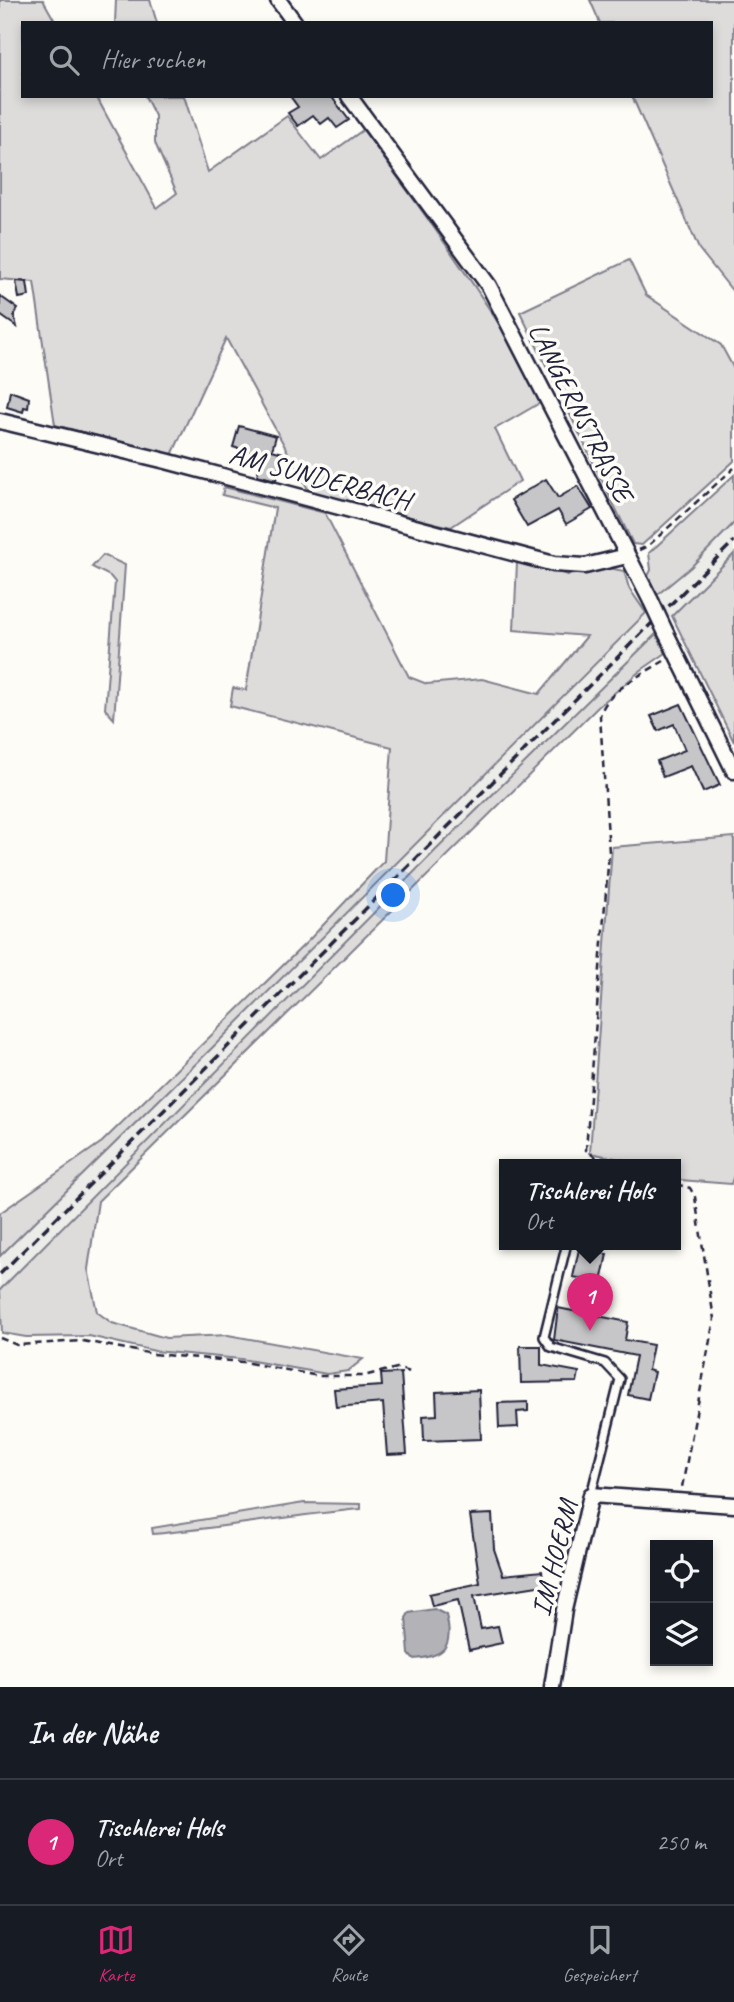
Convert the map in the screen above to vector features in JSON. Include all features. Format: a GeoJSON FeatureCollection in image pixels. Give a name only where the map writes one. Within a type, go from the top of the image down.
{"type":"FeatureCollection","features":[{"type":"Feature","properties":{"kind":"street"},"geometry":{"type":"LineString","coordinates":[[278,0],[294,21]]}},
{"type":"Feature","properties":{"kind":"street","name":"LANGERNSTRASSE"},"geometry":{"type":"LineString","coordinates":[[350,98],[489,286],[651,601],[734,771]]}},
{"type":"Feature","properties":{"kind":"street","name":"AM SUNDERBACH"},"geometry":{"type":"LineString","coordinates":[[0,421],[166,461],[554,564],[585,566],[627,556]]}},
{"type":"Feature","properties":{"kind":"street","name":"IM HOERM"},"geometry":{"type":"LineString","coordinates":[[552,1687],[564,1610],[591,1495],[734,1505]]}},
{"type":"Feature","properties":{"kind":"lane"},"geometry":{"type":"LineString","coordinates":[[565,1250],[544,1337],[551,1347],[605,1363],[620,1379],[591,1495]]}},
{"type":"Feature","properties":{"kind":"path"},"geometry":{"type":"LineString","coordinates":[[627,556],[648,546],[734,468]]}},
{"type":"Feature","properties":{"kind":"path"},"geometry":{"type":"LineString","coordinates":[[607,1159],[595,1157],[586,1150],[609,852],[600,716],[602,706],[627,685],[677,653]]}},
{"type":"Feature","properties":{"kind":"path"},"geometry":{"type":"LineString","coordinates":[[681,1185],[690,1188],[695,1197],[714,1319],[681,1501]]}},
{"type":"Feature","properties":{"kind":"path"},"geometry":{"type":"LineString","coordinates":[[0,1338],[17,1345],[83,1341],[153,1354],[243,1362],[320,1376],[353,1377],[397,1368],[411,1372]]}},
{"type":"Feature","properties":{"kind":"shaded area"},"geometry":{"type":"Polygon","coordinates":[[[0,0],[43,0],[55,21],[21,21],[21,98],[97,98],[157,208],[177,193],[155,143],[155,116],[146,98],[185,98],[208,172],[287,116],[321,160],[363,130],[481,296],[545,400],[495,429],[520,481],[451,527],[310,493],[226,338],[172,455],[55,425],[34,282],[0,279],[0,0]]]}},
{"type":"Feature","properties":{"kind":"shaded area"},"geometry":{"type":"Polygon","coordinates":[[[116,0],[150,0],[156,21],[115,21],[116,0]]]}},
{"type":"Feature","properties":{"kind":"shaded area"},"geometry":{"type":"Polygon","coordinates":[[[590,0],[734,0],[734,293],[699,249],[633,98],[713,98],[713,21],[599,21],[590,0]]]}},
{"type":"Feature","properties":{"kind":"shaded area"},"geometry":{"type":"Polygon","coordinates":[[[629,260],[646,295],[721,345],[734,369],[734,461],[642,545],[633,544],[520,312],[629,260]]]}},
{"type":"Feature","properties":{"kind":"shaded area"},"geometry":{"type":"Polygon","coordinates":[[[734,475],[734,523],[691,567],[657,595],[648,576],[651,570],[649,553],[734,475]]]}},
{"type":"Feature","properties":{"kind":"shaded area"},"geometry":{"type":"Polygon","coordinates":[[[224,487],[325,513],[409,677],[427,684],[482,679],[539,694],[587,636],[514,630],[517,562],[568,575],[609,568],[624,571],[629,588],[646,613],[214,1046],[0,1256],[0,1213],[102,1142],[307,942],[384,861],[392,747],[230,706],[233,688],[246,690],[275,508],[222,495],[224,487]]]}},
{"type":"Feature","properties":{"kind":"shaded area"},"geometry":{"type":"Polygon","coordinates":[[[734,523],[734,554],[668,619],[657,595],[691,567],[734,523]]]}},
{"type":"Feature","properties":{"kind":"shaded area"},"geometry":{"type":"Polygon","coordinates":[[[734,554],[734,742],[672,616],[734,554]]]}},
{"type":"Feature","properties":{"kind":"shaded area"},"geometry":{"type":"Polygon","coordinates":[[[103,555],[125,565],[114,719],[105,709],[115,582],[110,576],[92,567],[103,555]]]}},
{"type":"Feature","properties":{"kind":"shaded area"},"geometry":{"type":"Polygon","coordinates":[[[646,613],[656,634],[437,849],[0,1290],[0,1256],[214,1046],[646,613]]]}},
{"type":"Feature","properties":{"kind":"shaded area"},"geometry":{"type":"Polygon","coordinates":[[[656,634],[666,653],[598,707],[98,1201],[88,1269],[97,1312],[112,1323],[166,1338],[228,1335],[363,1359],[348,1371],[327,1374],[241,1359],[155,1351],[89,1336],[26,1337],[2,1333],[0,1290],[437,849],[656,634]]]}},
{"type":"Feature","properties":{"kind":"shaded area"},"geometry":{"type":"Polygon","coordinates":[[[734,837],[734,1175],[731,1184],[681,1180],[681,1159],[620,1159],[590,1153],[612,847],[734,837]]]}},
{"type":"Feature","properties":{"kind":"shaded area"},"geometry":{"type":"Polygon","coordinates":[[[304,1503],[361,1504],[361,1509],[153,1534],[152,1528],[304,1503]]]}},
{"type":"Feature","properties":{"kind":"shaded area"},"geometry":{"type":"Polygon","coordinates":[[[434,1609],[446,1615],[448,1642],[433,1656],[413,1659],[409,1654],[406,1618],[409,1613],[434,1609]]]}},
{"type":"Feature","properties":{"kind":"building"},"geometry":{"type":"Polygon","coordinates":[[[291,98],[332,98],[349,120],[337,128],[329,118],[321,124],[313,115],[298,126],[288,113],[298,107],[291,98]]]}},
{"type":"Feature","properties":{"kind":"building"},"geometry":{"type":"Polygon","coordinates":[[[16,281],[27,282],[29,296],[19,298],[16,281]]]}},
{"type":"Feature","properties":{"kind":"building"},"geometry":{"type":"Polygon","coordinates":[[[0,296],[18,309],[14,315],[17,327],[0,315],[0,296]]]}},
{"type":"Feature","properties":{"kind":"building"},"geometry":{"type":"Polygon","coordinates":[[[10,391],[29,398],[28,408],[24,407],[23,412],[7,407],[10,391]]]}},
{"type":"Feature","properties":{"kind":"building"},"geometry":{"type":"Polygon","coordinates":[[[239,426],[276,436],[272,450],[283,453],[276,480],[257,475],[263,456],[233,447],[239,426]]]}},
{"type":"Feature","properties":{"kind":"building"},"geometry":{"type":"Polygon","coordinates":[[[546,479],[558,498],[578,486],[592,509],[566,524],[558,510],[527,527],[511,500],[546,479]]]}},
{"type":"Feature","properties":{"kind":"building"},"geometry":{"type":"Polygon","coordinates":[[[681,704],[720,785],[703,792],[691,766],[663,777],[657,761],[685,750],[674,724],[658,731],[651,716],[681,704]]]}},
{"type":"Feature","properties":{"kind":"building"},"geometry":{"type":"Polygon","coordinates":[[[579,1250],[607,1254],[601,1282],[573,1277],[579,1250]]]}},
{"type":"Feature","properties":{"kind":"building"},"geometry":{"type":"Polygon","coordinates":[[[558,1308],[628,1322],[625,1340],[653,1345],[648,1370],[654,1372],[648,1399],[628,1395],[636,1356],[554,1340],[558,1308]]]}},
{"type":"Feature","properties":{"kind":"building"},"geometry":{"type":"Polygon","coordinates":[[[520,1346],[541,1346],[541,1365],[579,1372],[577,1382],[521,1383],[520,1346]]]}},
{"type":"Feature","properties":{"kind":"building"},"geometry":{"type":"Polygon","coordinates":[[[401,1373],[407,1454],[387,1455],[383,1403],[336,1407],[334,1389],[382,1386],[381,1374],[401,1373]]]}},
{"type":"Feature","properties":{"kind":"building"},"geometry":{"type":"Polygon","coordinates":[[[479,1390],[481,1439],[424,1441],[423,1416],[437,1415],[436,1392],[479,1390]]]}},
{"type":"Feature","properties":{"kind":"building"},"geometry":{"type":"Polygon","coordinates":[[[528,1402],[528,1411],[517,1412],[518,1427],[499,1428],[498,1403],[528,1402]]]}},
{"type":"Feature","properties":{"kind":"building"},"geometry":{"type":"Polygon","coordinates":[[[492,1514],[494,1549],[503,1575],[542,1571],[544,1585],[474,1596],[481,1629],[498,1626],[502,1643],[469,1650],[458,1600],[432,1606],[429,1594],[480,1583],[470,1515],[492,1514]]]}},
{"type":"Feature","properties":{"kind":"railway"},"geometry":{"type":"LineString","coordinates":[[0,1274],[734,541]]}},
{"type":"Feature","properties":{"kind":"place","name":"Tischlerei Hols"},"geometry":{"type":"Point","coordinates":[590,1331]}}]}
